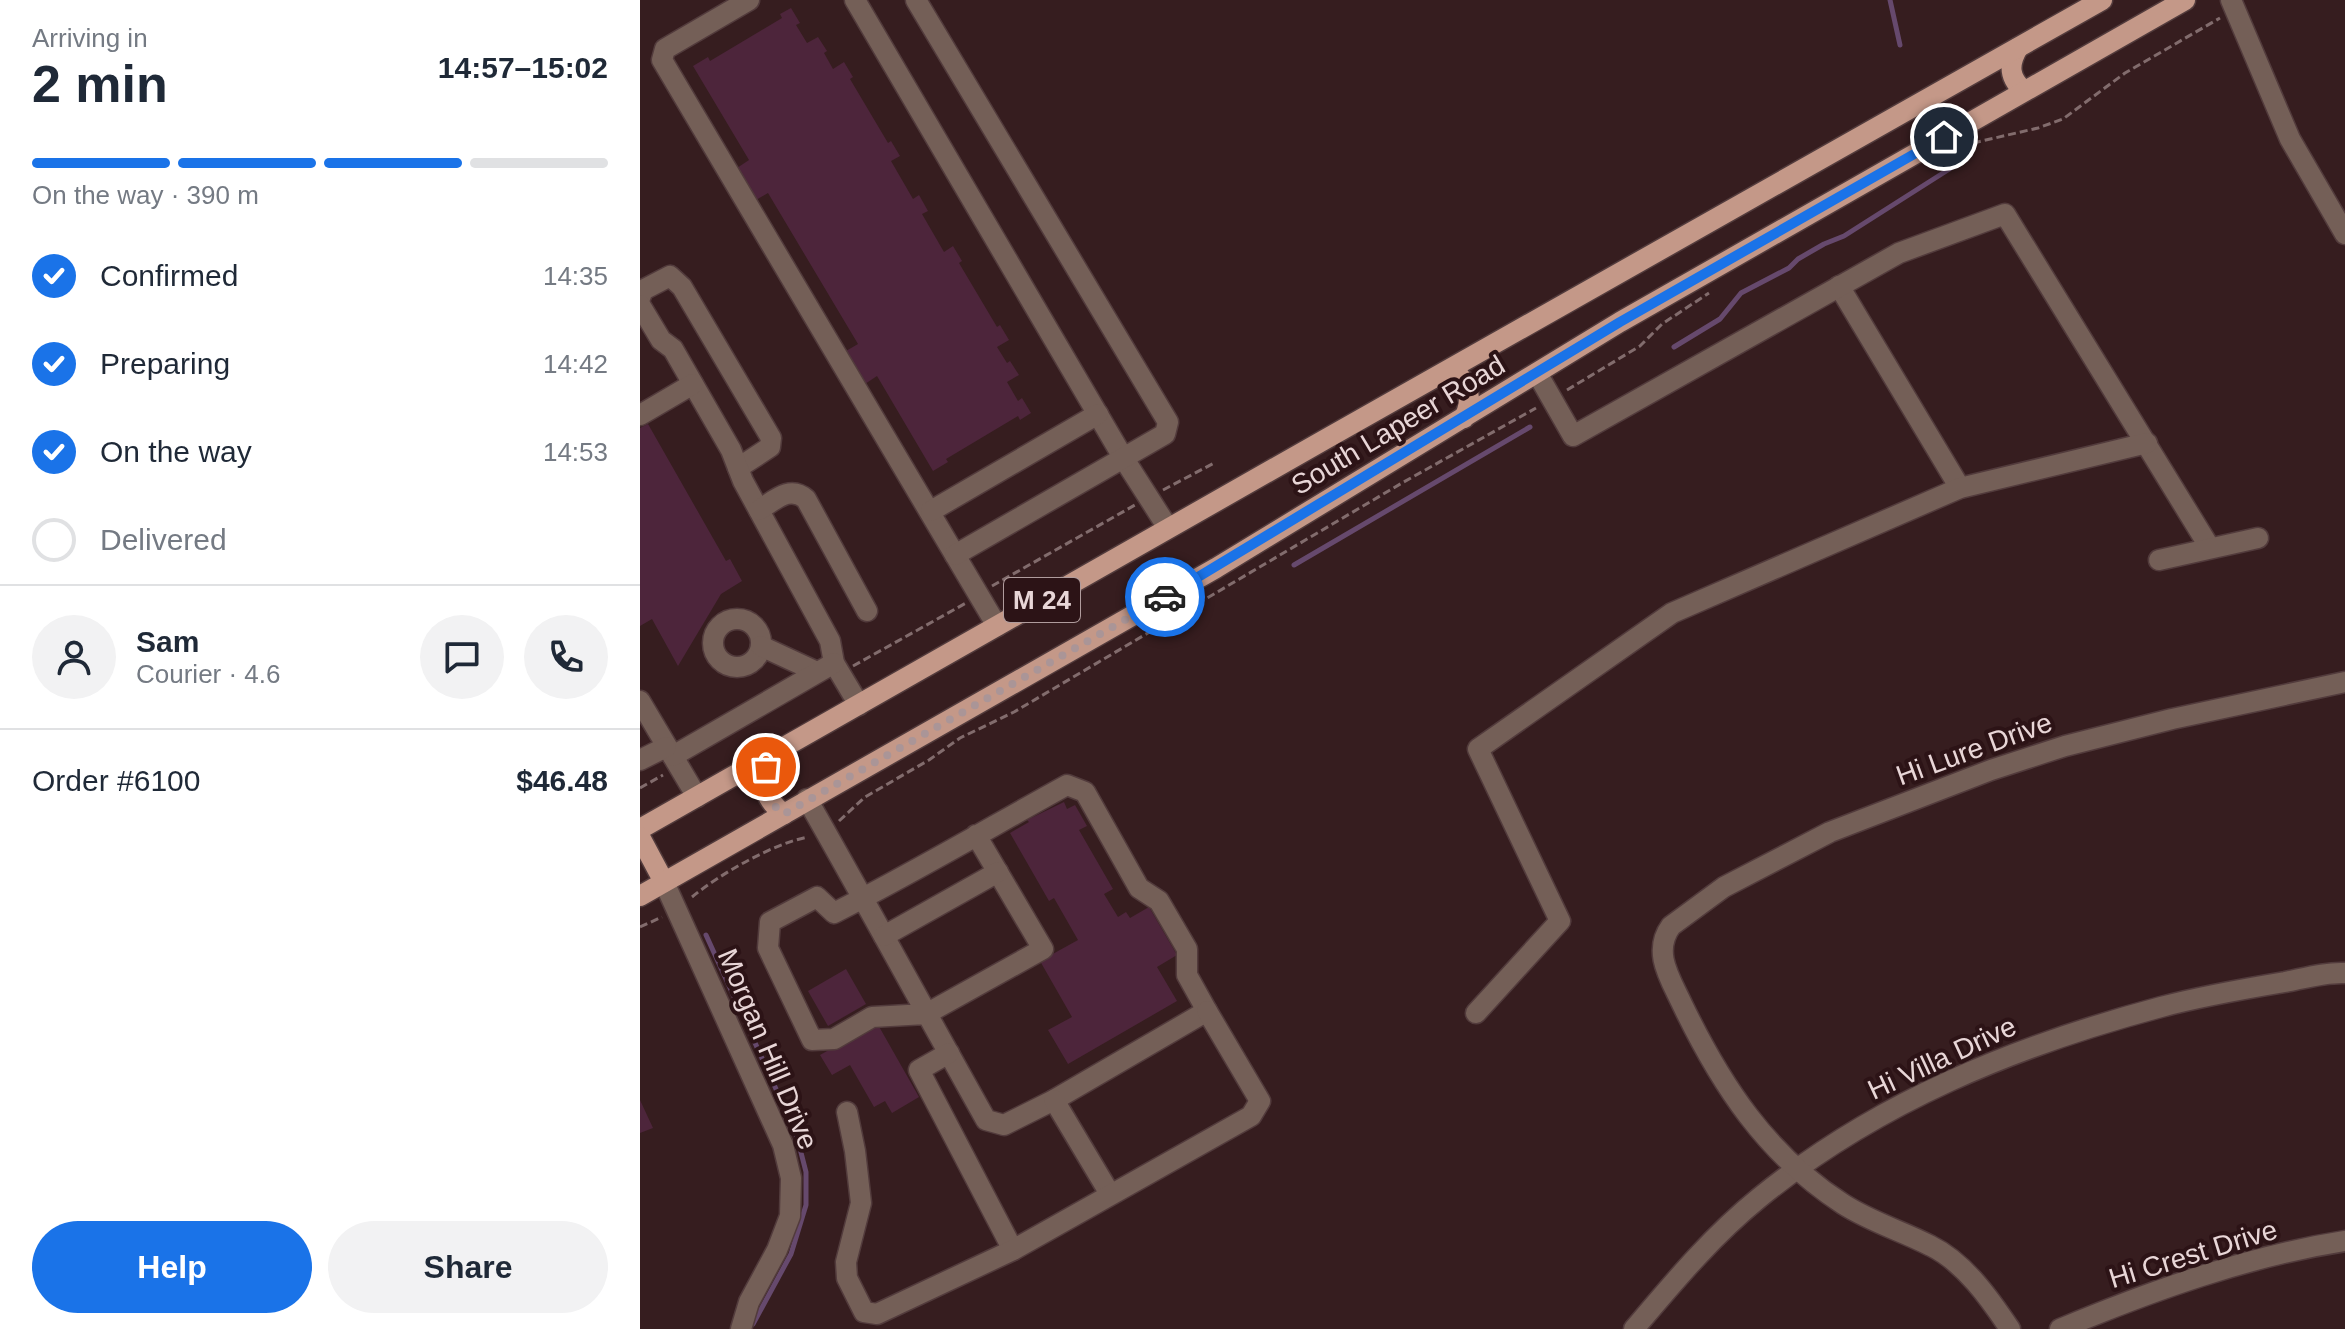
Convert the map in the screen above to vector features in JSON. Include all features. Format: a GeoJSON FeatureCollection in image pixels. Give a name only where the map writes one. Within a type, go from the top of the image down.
{"type":"FeatureCollection","features":[{"type":"Feature","properties":{"kind":"main road","name":"South Lapeer Road"},"geometry":{"type":"LineString","coordinates":[[640,829],[2102,0]]}},
{"type":"Feature","properties":{"kind":"main road","name":"South Lapeer Road"},"geometry":{"type":"LineString","coordinates":[[640,896],[1216,568],[1620,322],[2185,0]]}},
{"type":"Feature","properties":{"kind":"main road"},"geometry":{"type":"LineString","coordinates":[[2018,48],[2010,65],[2011,74],[2024,91]]}},
{"type":"Feature","properties":{"kind":"main road"},"geometry":{"type":"LineString","coordinates":[[1452,370],[1459,374],[1468,391],[1470,401],[1464,418]]}},
{"type":"Feature","properties":{"kind":"main road"},"geometry":{"type":"LineString","coordinates":[[773,753],[766,767],[764,789],[774,807],[784,814]]}},
{"type":"Feature","properties":{"kind":"main road"},"geometry":{"type":"LineString","coordinates":[[640,837],[664,882]]}},
{"type":"Feature","properties":{"kind":"street"},"geometry":{"type":"LineString","coordinates":[[749,0],[665,49],[662,60],[997,626]]}},
{"type":"Feature","properties":{"kind":"street"},"geometry":{"type":"LineString","coordinates":[[855,0],[1124,459],[1168,528]]}},
{"type":"Feature","properties":{"kind":"street"},"geometry":{"type":"LineString","coordinates":[[916,0],[1168,422],[1165,434],[955,555]]}},
{"type":"Feature","properties":{"kind":"street"},"geometry":{"type":"LineString","coordinates":[[2227,8],[2290,139],[2345,234]]}},
{"type":"Feature","properties":{"kind":"street"},"geometry":{"type":"LineString","coordinates":[[1537,373],[1573,436],[1899,253],[2005,214],[2210,548]]}},
{"type":"Feature","properties":{"kind":"street"},"geometry":{"type":"LineString","coordinates":[[640,298],[643,290],[670,276],[682,287],[771,438],[770,447],[738,468]]}},
{"type":"Feature","properties":{"kind":"street"},"geometry":{"type":"LineString","coordinates":[[1839,286],[1960,488]]}},
{"type":"Feature","properties":{"kind":"street"},"geometry":{"type":"LineString","coordinates":[[640,305],[661,340],[673,349],[731,450],[759,510],[830,641],[830,670]]}},
{"type":"Feature","properties":{"kind":"street"},"geometry":{"type":"LineString","coordinates":[[640,415],[693,384]]}},
{"type":"Feature","properties":{"kind":"street"},"geometry":{"type":"LineString","coordinates":[[931,511],[1098,414]]}},
{"type":"Feature","properties":{"kind":"street"},"geometry":{"type":"LineString","coordinates":[[1476,1013],[1560,921],[1478,749],[1672,613],[1960,488],[2147,443]]}},
{"type":"Feature","properties":{"kind":"street"},"geometry":{"type":"LineString","coordinates":[[759,510],[789,491],[798,492],[806,499],[867,611]]}},
{"type":"Feature","properties":{"kind":"street"},"geometry":{"type":"LineString","coordinates":[[2159,560],[2258,538]]}},
{"type":"Feature","properties":{"kind":"street"},"geometry":{"type":"LineString","coordinates":[[761,646],[830,670],[859,705]]}},
{"type":"Feature","properties":{"kind":"street"},"geometry":{"type":"LineString","coordinates":[[640,760],[673,756],[830,670]]}},
{"type":"Feature","properties":{"kind":"street","name":"Hi Lure Drive"},"geometry":{"type":"LineString","coordinates":[[1797,1169],[1762,1134],[1705,1052],[1665,968],[1661,948],[1671,926],[1724,887],[1844,827],[1991,770],[2065,746],[2172,719],[2345,682]]}},
{"type":"Feature","properties":{"kind":"street"},"geometry":{"type":"LineString","coordinates":[[640,701],[697,797]]}},
{"type":"Feature","properties":{"kind":"street"},"geometry":{"type":"LineString","coordinates":[[847,1112],[861,1203],[846,1262],[847,1278],[864,1312],[877,1314],[1013,1250],[1251,1116],[1260,1101],[1187,975],[1187,949],[1159,901],[1139,888],[1085,792],[1067,785],[834,913],[817,897],[770,922],[768,948],[812,1040],[834,1039],[872,1017],[926,1014],[1043,949],[976,835]]}},
{"type":"Feature","properties":{"kind":"street"},"geometry":{"type":"LineString","coordinates":[[807,799],[986,1120],[1004,1125],[1054,1100],[1207,1011]]}},
{"type":"Feature","properties":{"kind":"street"},"geometry":{"type":"LineString","coordinates":[[884,936],[998,872]]}},
{"type":"Feature","properties":{"kind":"street","name":"Morgan Hill Drive"},"geometry":{"type":"LineString","coordinates":[[664,882],[777,1131],[791,1178],[790,1216],[777,1250],[749,1302],[741,1329]]}},
{"type":"Feature","properties":{"kind":"street","name":"Hi Villa Drive"},"geometry":{"type":"LineString","coordinates":[[1634,1329],[1685,1268],[1758,1199],[1828,1146],[1923,1092],[2007,1054],[2120,1017],[2200,996],[2345,973]]}},
{"type":"Feature","properties":{"kind":"street"},"geometry":{"type":"LineString","coordinates":[[949,1053],[919,1070],[1013,1250]]}},
{"type":"Feature","properties":{"kind":"street"},"geometry":{"type":"LineString","coordinates":[[1054,1100],[1110,1194]]}},
{"type":"Feature","properties":{"kind":"street"},"geometry":{"type":"LineString","coordinates":[[1797,1169],[1846,1206],[1935,1247],[1977,1285],[2010,1329]]}},
{"type":"Feature","properties":{"kind":"street","name":"Hi Crest Drive"},"geometry":{"type":"LineString","coordinates":[[2060,1329],[2110,1308],[2246,1263],[2345,1241]]}},
{"type":"Feature","properties":{"kind":"path"},"geometry":{"type":"LineString","coordinates":[[1967,146],[2063,119],[2116,78],[2227,8]]}},
{"type":"Feature","properties":{"kind":"path"},"geometry":{"type":"LineString","coordinates":[[691,898],[707,883],[782,844],[825,830],[844,818],[865,797],[960,738],[1014,712],[1402,483],[1552,399],[1640,346],[1662,324],[1710,293]]}},
{"type":"Feature","properties":{"kind":"path"},"geometry":{"type":"LineString","coordinates":[[830,670],[978,595],[1216,462]]}},
{"type":"Feature","properties":{"kind":"path"},"geometry":{"type":"LineString","coordinates":[[640,788],[673,756]]}},
{"type":"Feature","properties":{"kind":"path"},"geometry":{"type":"LineString","coordinates":[[640,927],[663,916]]}},
{"type":"Feature","properties":{"kind":"building"},"geometry":{"type":"Polygon","coordinates":[[[791,8],[800,23],[796,25],[807,43],[818,37],[833,69],[844,62],[853,77],[850,79],[888,143],[891,141],[900,156],[891,161],[913,199],[919,195],[928,211],[922,214],[944,252],[953,246],[962,261],[959,263],[997,327],[1000,325],[1009,340],[997,347],[1019,375],[1007,382],[1018,401],[1022,398],[1031,413],[1020,420],[1018,416],[946,459],[948,462],[933,471],[877,376],[865,384],[846,351],[858,344],[768,193],[756,200],[737,168],[749,160],[693,66],[708,57],[710,61],[782,18],[780,14],[791,8]]]}},
{"type":"Feature","properties":{"kind":"building"},"geometry":{"type":"Polygon","coordinates":[[[648,424],[726,561],[730,559],[742,581],[721,594],[678,666],[652,619],[640,626],[640,428],[648,424]]]}},
{"type":"Feature","properties":{"kind":"building"},"geometry":{"type":"Polygon","coordinates":[[[1064,802],[1067,809],[1075,805],[1087,826],[1079,830],[1113,889],[1104,894],[1118,917],[1126,912],[1130,918],[1149,907],[1177,955],[1157,967],[1177,1001],[1068,1064],[1048,1030],[1072,1017],[1040,961],[1078,940],[1054,898],[1049,901],[1010,833],[1029,822],[1027,820],[1064,802]]]}},
{"type":"Feature","properties":{"kind":"building"},"geometry":{"type":"Polygon","coordinates":[[[846,969],[866,1004],[828,1026],[808,991],[846,969]]]}},
{"type":"Feature","properties":{"kind":"building"},"geometry":{"type":"Polygon","coordinates":[[[877,1023],[919,1097],[892,1113],[885,1101],[874,1107],[850,1065],[832,1075],[820,1055],[877,1023]]]}},
{"type":"Feature","properties":{"kind":"building"},"geometry":{"type":"Polygon","coordinates":[[[640,1100],[653,1128],[640,1133],[640,1100]]]}},
{"type":"Feature","properties":{"kind":"waterway"},"geometry":{"type":"LineString","coordinates":[[1890,0],[1900,45]]}},
{"type":"Feature","properties":{"kind":"waterway"},"geometry":{"type":"LineString","coordinates":[[1674,347],[1720,319],[1741,293],[1789,268],[1824,244],[1844,236],[1962,161]]}},
{"type":"Feature","properties":{"kind":"waterway"},"geometry":{"type":"LineString","coordinates":[[1294,565],[1530,427]]}},
{"type":"Feature","properties":{"kind":"waterway"},"geometry":{"type":"LineString","coordinates":[[706,935],[796,1133],[806,1172],[806,1205],[791,1254],[753,1324]]}},
{"type":"Feature","properties":{"kind":"way so far"},"geometry":{"type":"LineString","coordinates":[[766,767],[764,789],[774,807],[784,814],[1165,597]]}},
{"type":"Feature","properties":{"kind":"route"},"geometry":{"type":"LineString","coordinates":[[1165,597],[1620,322],[1944,137]]}}]}
